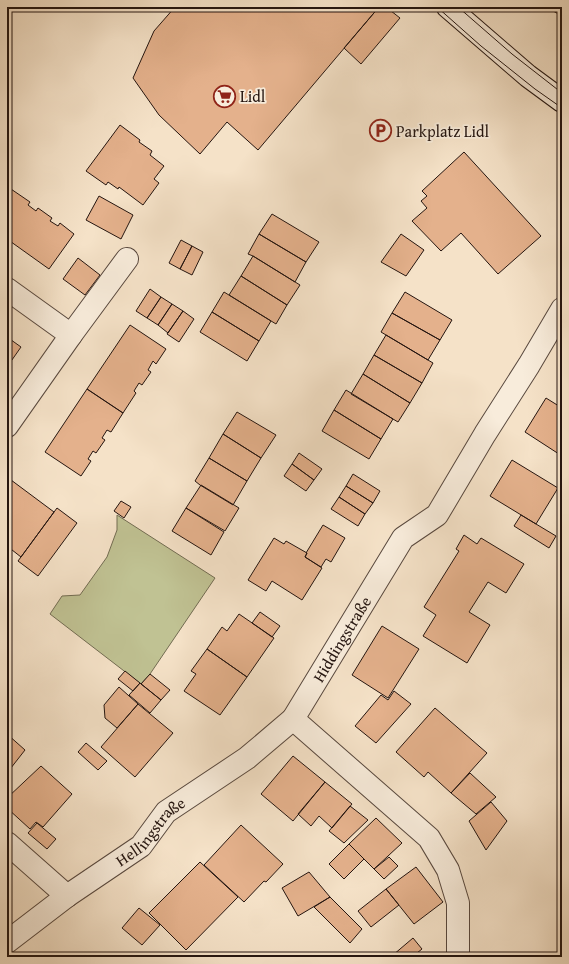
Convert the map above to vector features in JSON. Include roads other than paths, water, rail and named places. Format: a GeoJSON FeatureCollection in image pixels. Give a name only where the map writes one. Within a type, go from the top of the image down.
{"type":"FeatureCollection","features":[{"type":"Feature","properties":{"kind":"street"},"geometry":{"type":"LineString","coordinates":[[448,7],[528,76],[562,101]]}},
{"type":"Feature","properties":{"kind":"street"},"geometry":{"type":"LineString","coordinates":[[7,426],[127,259]]}},
{"type":"Feature","properties":{"kind":"street"},"geometry":{"type":"LineString","coordinates":[[7,289],[71,335]]}},
{"type":"Feature","properties":{"kind":"street","name":"Hiddingstraße"},"geometry":{"type":"LineString","coordinates":[[293,719],[404,538],[437,515],[562,309]]}},
{"type":"Feature","properties":{"kind":"street"},"geometry":{"type":"LineString","coordinates":[[293,719],[429,838],[448,870],[458,903],[458,957]]}},
{"type":"Feature","properties":{"kind":"street","name":"Hellingstraße"},"geometry":{"type":"LineString","coordinates":[[7,942],[67,896],[141,846],[166,812],[247,758],[293,719]]}},
{"type":"Feature","properties":{"kind":"street"},"geometry":{"type":"LineString","coordinates":[[7,843],[67,896]]}},
{"type":"Feature","properties":{"kind":"tram line"},"geometry":{"type":"LineString","coordinates":[[437,7],[481,46],[535,89],[562,108]]}},
{"type":"Feature","properties":{"kind":"tram line"},"geometry":{"type":"LineString","coordinates":[[458,7],[512,54],[562,93]]}},
{"type":"Feature","properties":{"kind":"place","name":"Lidl"},"geometry":{"type":"Point","coordinates":[224,96]}},
{"type":"Feature","properties":{"kind":"place","name":"Parkplatz Lidl"},"geometry":{"type":"Point","coordinates":[381,131]}}]}
